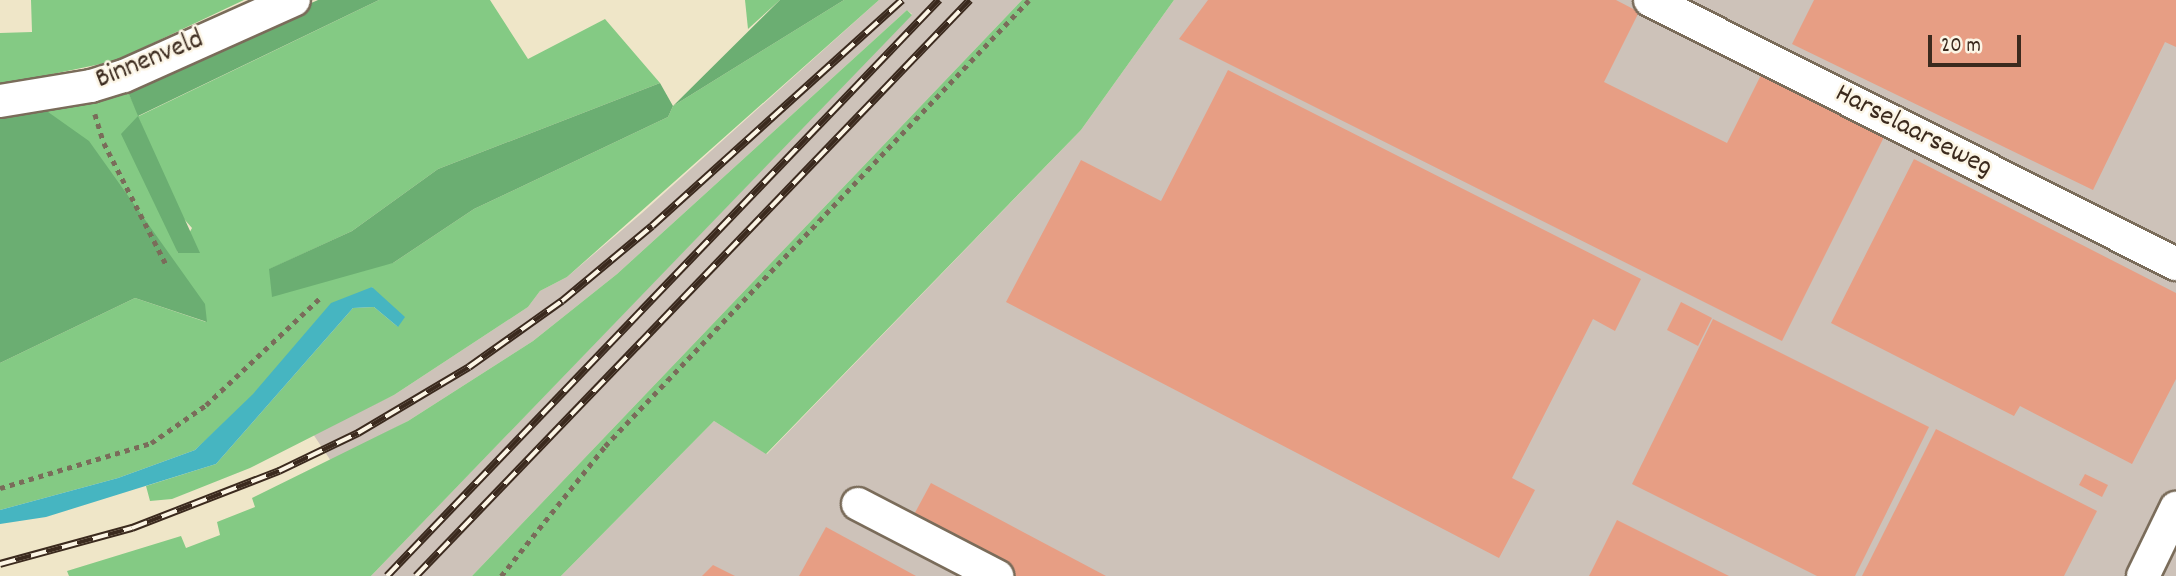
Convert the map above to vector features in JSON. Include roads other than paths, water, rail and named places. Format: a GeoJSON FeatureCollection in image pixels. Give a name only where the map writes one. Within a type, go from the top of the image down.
{"type":"FeatureCollection","features":[{"type":"Feature","properties":{"kind":"street","name":"Binnenveld"},"geometry":{"type":"LineString","coordinates":[[0,101],[87,87],[124,76],[294,0]]}},
{"type":"Feature","properties":{"kind":"street","name":"Harselaarseweg"},"geometry":{"type":"LineString","coordinates":[[1650,0],[2176,264]]}},
{"type":"Feature","properties":{"kind":"street"},"geometry":{"type":"LineString","coordinates":[[858,504],[997,576]]}},
{"type":"Feature","properties":{"kind":"street"},"geometry":{"type":"LineString","coordinates":[[2143,576],[2176,508]]}},
{"type":"Feature","properties":{"kind":"water"},"geometry":{"type":"Polygon","coordinates":[[[372,287],[405,317],[398,327],[374,307],[353,308],[216,464],[46,517],[0,524],[0,510],[118,478],[195,450],[253,394],[331,303],[372,287]]]}},
{"type":"Feature","properties":{"kind":"railway"},"geometry":{"type":"LineString","coordinates":[[0,564],[132,528],[279,471],[358,433],[469,367],[562,301],[652,226],[902,0]]}},
{"type":"Feature","properties":{"kind":"railway"},"geometry":{"type":"LineString","coordinates":[[387,576],[939,0]]}},
{"type":"Feature","properties":{"kind":"railway"},"geometry":{"type":"LineString","coordinates":[[416,576],[970,0]]}}]}
